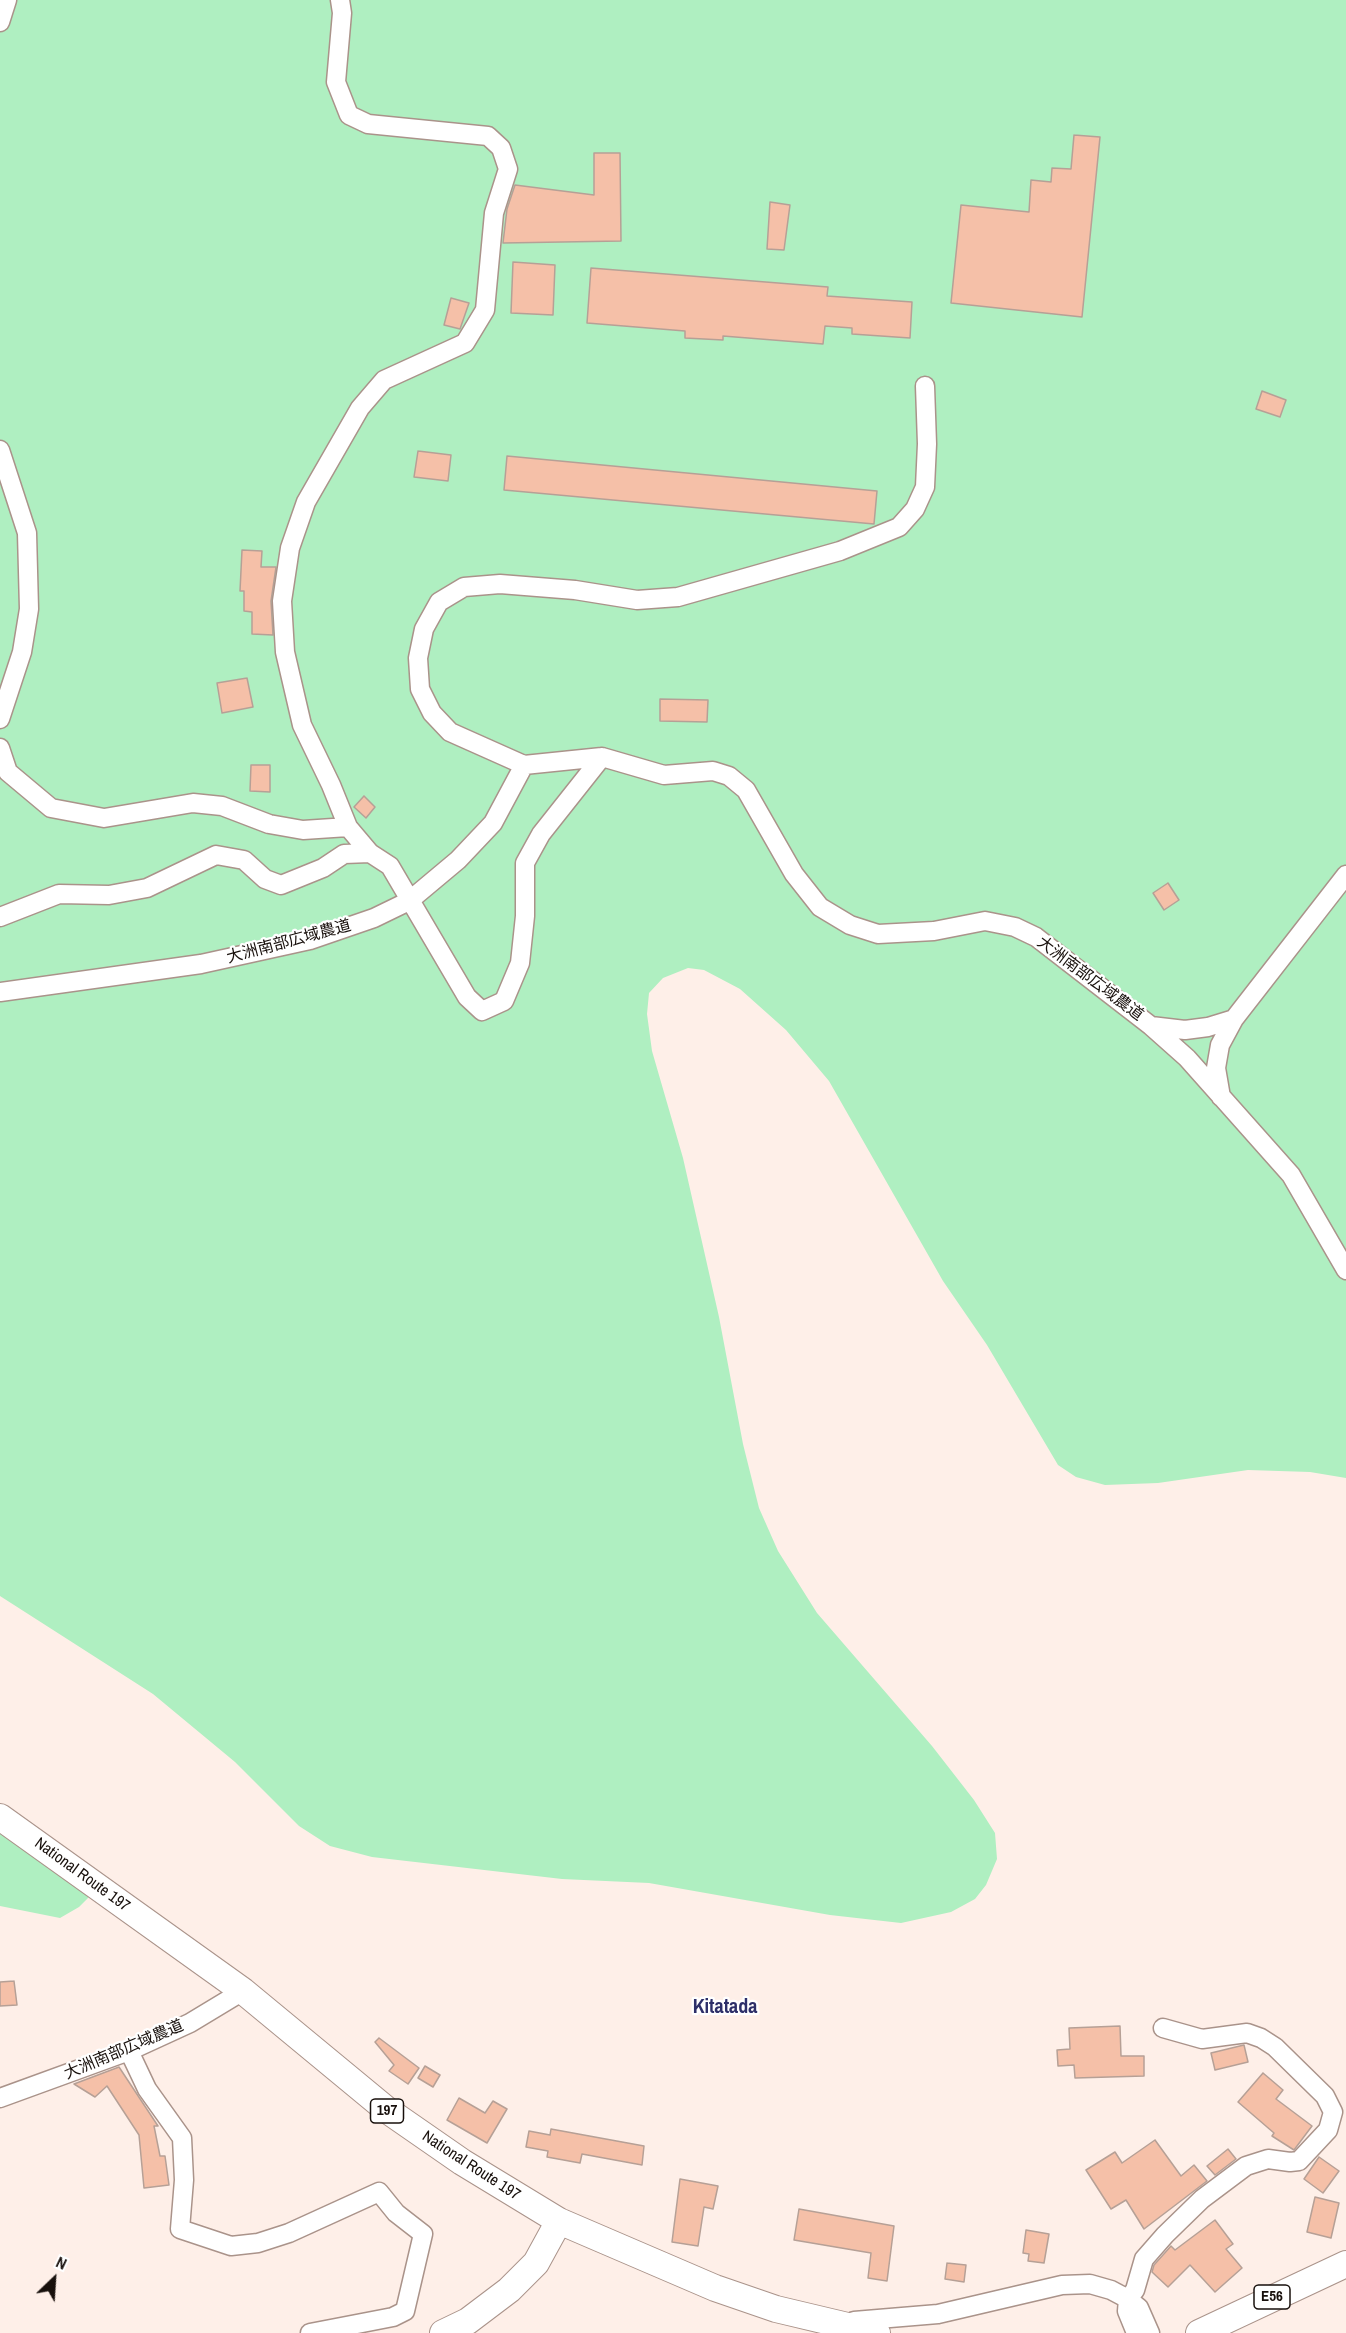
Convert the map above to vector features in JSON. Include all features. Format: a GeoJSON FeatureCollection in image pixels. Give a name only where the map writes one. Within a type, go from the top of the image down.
{"type":"FeatureCollection","features":[{"type":"Feature","properties":{"kind":"highway","name":"National Route 197"},"geometry":{"type":"LineString","coordinates":[[0,1817],[243,1991],[387,2110],[462,2162],[559,2221],[715,2288],[832,2327],[877,2333]]}},
{"type":"Feature","properties":{"kind":"highway"},"geometry":{"type":"LineString","coordinates":[[442,2333],[468,2321],[509,2290],[536,2263],[559,2221]]}},
{"type":"Feature","properties":{"kind":"highway","name":"E56"},"geometry":{"type":"LineString","coordinates":[[1198,2333],[1346,2264]]}},
{"type":"Feature","properties":{"kind":"street"},"geometry":{"type":"LineString","coordinates":[[0,22],[7,0]]}},
{"type":"Feature","properties":{"kind":"street"},"geometry":{"type":"LineString","coordinates":[[340,0],[342,12],[336,82],[349,114],[368,124],[488,136],[501,148],[508,170],[494,213],[485,310],[465,343],[384,380],[360,408],[306,502],[290,548],[282,601],[285,652],[302,725],[331,784],[348,827],[370,853],[390,866],[467,997],[482,1011],[504,1001],[520,963],[525,916],[525,863],[541,834],[602,758]]}},
{"type":"Feature","properties":{"kind":"street"},"geometry":{"type":"LineString","coordinates":[[524,765],[450,732],[432,713],[420,688],[418,658],[424,629],[439,602],[464,587],[500,584],[575,590],[637,600],[678,597],[840,551],[898,527],[915,509],[925,486],[927,444],[925,386]]}},
{"type":"Feature","properties":{"kind":"street"},"geometry":{"type":"LineString","coordinates":[[0,450],[27,533],[29,609],[22,651],[0,719]]}},
{"type":"Feature","properties":{"kind":"street"},"geometry":{"type":"LineString","coordinates":[[0,748],[8,772],[51,808],[104,818],[193,803],[222,806],[268,824],[303,830],[348,827]]}},
{"type":"Feature","properties":{"kind":"street","name":"大洲南部広域農道"},"geometry":{"type":"LineString","coordinates":[[0,992],[201,964],[310,940],[374,918],[409,901],[458,860],[493,823],[524,765],[602,758],[664,775],[713,771],[729,776],[746,790],[794,874],[820,907],[850,925],[879,934],[934,931],[985,921],[1015,927],[1036,937],[1151,1026],[1187,1058],[1221,1099],[1291,1175],[1346,1270]]}},
{"type":"Feature","properties":{"kind":"street"},"geometry":{"type":"LineString","coordinates":[[0,917],[59,894],[109,895],[147,888],[216,855],[244,860],[265,879],[281,885],[323,868],[344,854],[370,853]]}},
{"type":"Feature","properties":{"kind":"street"},"geometry":{"type":"LineString","coordinates":[[1221,1099],[1216,1068],[1220,1045],[1234,1019],[1346,875]]}},
{"type":"Feature","properties":{"kind":"street","name":"大洲南部広域農道"},"geometry":{"type":"LineString","coordinates":[[1151,1026],[1185,1029],[1208,1027],[1234,1019]]}},
{"type":"Feature","properties":{"kind":"street","name":"大洲南部広域農道"},"geometry":{"type":"LineString","coordinates":[[0,2098],[129,2051],[190,2023],[243,1991]]}},
{"type":"Feature","properties":{"kind":"street"},"geometry":{"type":"LineString","coordinates":[[1137,2333],[1127,2311],[1128,2299],[1135,2290],[1144,2259],[1177,2222],[1202,2199],[1255,2162],[1268,2159],[1299,2161],[1328,2130],[1333,2112],[1325,2096],[1275,2047],[1261,2038],[1247,2033],[1202,2039],[1163,2028]]}},
{"type":"Feature","properties":{"kind":"street"},"geometry":{"type":"LineString","coordinates":[[129,2051],[147,2089],[182,2138],[184,2180],[180,2229],[231,2246],[258,2243],[288,2233],[379,2192],[396,2213],[423,2234],[405,2311],[393,2317],[310,2333]]}},
{"type":"Feature","properties":{"kind":"street"},"geometry":{"type":"LineString","coordinates":[[832,2327],[938,2314],[1062,2285],[1090,2284],[1111,2290],[1128,2299],[1138,2308],[1150,2333]]}},
{"type":"Feature","properties":{"kind":"green space"},"geometry":{"type":"Polygon","coordinates":[[[0,0],[1346,0],[1346,1478],[1310,1472],[1248,1470],[1158,1483],[1105,1485],[1076,1477],[1058,1465],[987,1345],[943,1281],[829,1081],[786,1030],[740,989],[704,970],[688,968],[663,978],[649,993],[647,1014],[652,1051],[683,1158],[719,1317],[743,1444],[759,1508],[778,1551],[817,1613],[932,1746],[974,1800],[995,1833],[997,1859],[986,1885],[975,1899],[951,1912],[901,1923],[830,1915],[649,1883],[562,1879],[372,1857],[330,1846],[299,1826],[235,1762],[153,1694],[0,1596],[0,0]]]}},
{"type":"Feature","properties":{"kind":"green space"},"geometry":{"type":"Polygon","coordinates":[[[0,1822],[87,1867],[88,1898],[79,1907],[60,1918],[0,1906],[0,1822]]]}},
{"type":"Feature","properties":{"kind":"building"},"geometry":{"type":"Polygon","coordinates":[[[1074,135],[1100,137],[1082,317],[951,303],[961,205],[1029,212],[1031,180],[1051,182],[1052,168],[1071,169],[1074,135]]]}},
{"type":"Feature","properties":{"kind":"building"},"geometry":{"type":"Polygon","coordinates":[[[594,153],[620,153],[621,241],[503,243],[507,209],[515,185],[594,195],[594,153]]]}},
{"type":"Feature","properties":{"kind":"building"},"geometry":{"type":"Polygon","coordinates":[[[770,202],[790,205],[784,250],[767,249],[770,202]]]}},
{"type":"Feature","properties":{"kind":"building"},"geometry":{"type":"Polygon","coordinates":[[[513,262],[555,265],[553,315],[511,313],[513,262]]]}},
{"type":"Feature","properties":{"kind":"building"},"geometry":{"type":"Polygon","coordinates":[[[591,268],[828,287],[827,296],[912,302],[910,338],[852,334],[852,328],[825,326],[823,344],[723,336],[723,340],[685,338],[685,331],[587,323],[591,268]]]}},
{"type":"Feature","properties":{"kind":"building"},"geometry":{"type":"Polygon","coordinates":[[[451,298],[469,303],[460,329],[444,325],[451,298]]]}},
{"type":"Feature","properties":{"kind":"building"},"geometry":{"type":"Polygon","coordinates":[[[1262,391],[1286,400],[1280,417],[1256,409],[1262,391]]]}},
{"type":"Feature","properties":{"kind":"building"},"geometry":{"type":"Polygon","coordinates":[[[418,451],[451,455],[448,481],[414,477],[418,451]]]}},
{"type":"Feature","properties":{"kind":"building"},"geometry":{"type":"Polygon","coordinates":[[[507,456],[877,491],[874,524],[504,490],[507,456]]]}},
{"type":"Feature","properties":{"kind":"building"},"geometry":{"type":"Polygon","coordinates":[[[242,550],[262,551],[261,567],[276,567],[271,601],[273,635],[252,634],[252,612],[244,611],[244,591],[240,591],[242,550]]]}},
{"type":"Feature","properties":{"kind":"building"},"geometry":{"type":"Polygon","coordinates":[[[247,678],[253,707],[222,713],[217,683],[247,678]]]}},
{"type":"Feature","properties":{"kind":"building"},"geometry":{"type":"Polygon","coordinates":[[[660,699],[708,700],[707,722],[660,721],[660,699]]]}},
{"type":"Feature","properties":{"kind":"building"},"geometry":{"type":"Polygon","coordinates":[[[251,765],[270,765],[270,792],[250,791],[251,765]]]}},
{"type":"Feature","properties":{"kind":"building"},"geometry":{"type":"Polygon","coordinates":[[[364,796],[375,807],[366,818],[354,807],[364,796]]]}},
{"type":"Feature","properties":{"kind":"building"},"geometry":{"type":"Polygon","coordinates":[[[1168,883],[1179,900],[1164,910],[1153,893],[1168,883]]]}},
{"type":"Feature","properties":{"kind":"building"},"geometry":{"type":"Polygon","coordinates":[[[14,1981],[17,2005],[0,2006],[0,1982],[14,1981]]]}},
{"type":"Feature","properties":{"kind":"building"},"geometry":{"type":"Polygon","coordinates":[[[1120,2026],[1121,2056],[1144,2056],[1144,2076],[1075,2078],[1074,2065],[1058,2066],[1057,2050],[1070,2049],[1069,2028],[1120,2026]]]}},
{"type":"Feature","properties":{"kind":"building"},"geometry":{"type":"Polygon","coordinates":[[[379,2038],[419,2068],[408,2084],[389,2071],[394,2065],[375,2042],[379,2038]]]}},
{"type":"Feature","properties":{"kind":"building"},"geometry":{"type":"Polygon","coordinates":[[[1244,2045],[1248,2062],[1215,2070],[1211,2053],[1244,2045]]]}},
{"type":"Feature","properties":{"kind":"building"},"geometry":{"type":"Polygon","coordinates":[[[425,2066],[440,2075],[433,2087],[418,2078],[425,2066]]]}},
{"type":"Feature","properties":{"kind":"building"},"geometry":{"type":"Polygon","coordinates":[[[119,2067],[158,2126],[154,2126],[160,2156],[165,2156],[169,2185],[144,2188],[139,2135],[107,2086],[95,2097],[74,2084],[119,2067]]]}},
{"type":"Feature","properties":{"kind":"building"},"geometry":{"type":"Polygon","coordinates":[[[1263,2073],[1283,2090],[1276,2099],[1312,2126],[1294,2150],[1272,2136],[1274,2133],[1238,2102],[1263,2073]]]}},
{"type":"Feature","properties":{"kind":"building"},"geometry":{"type":"Polygon","coordinates":[[[459,2098],[485,2113],[493,2101],[507,2109],[487,2143],[447,2120],[459,2098]]]}},
{"type":"Feature","properties":{"kind":"building"},"geometry":{"type":"Polygon","coordinates":[[[551,2129],[644,2146],[642,2165],[582,2154],[580,2163],[547,2157],[548,2151],[526,2147],[529,2131],[550,2135],[551,2129]]]}},
{"type":"Feature","properties":{"kind":"building"},"geometry":{"type":"Polygon","coordinates":[[[1155,2140],[1181,2176],[1194,2165],[1207,2181],[1144,2229],[1126,2200],[1111,2209],[1086,2170],[1115,2152],[1122,2163],[1155,2140]]]}},
{"type":"Feature","properties":{"kind":"building"},"geometry":{"type":"Polygon","coordinates":[[[1228,2149],[1236,2159],[1215,2175],[1207,2166],[1228,2149]]]}},
{"type":"Feature","properties":{"kind":"building"},"geometry":{"type":"Polygon","coordinates":[[[1319,2157],[1339,2171],[1323,2193],[1304,2179],[1319,2157]]]}},
{"type":"Feature","properties":{"kind":"building"},"geometry":{"type":"Polygon","coordinates":[[[680,2179],[718,2186],[713,2209],[704,2207],[698,2246],[672,2242],[680,2179]]]}},
{"type":"Feature","properties":{"kind":"building"},"geometry":{"type":"Polygon","coordinates":[[[1315,2197],[1339,2203],[1331,2238],[1307,2232],[1315,2197]]]}},
{"type":"Feature","properties":{"kind":"building"},"geometry":{"type":"Polygon","coordinates":[[[799,2209],[894,2226],[887,2281],[868,2278],[871,2253],[794,2240],[799,2209]]]}},
{"type":"Feature","properties":{"kind":"building"},"geometry":{"type":"Polygon","coordinates":[[[1215,2220],[1233,2244],[1226,2249],[1242,2268],[1215,2292],[1190,2265],[1168,2287],[1152,2272],[1154,2265],[1171,2246],[1175,2250],[1215,2220]]]}},
{"type":"Feature","properties":{"kind":"building"},"geometry":{"type":"Polygon","coordinates":[[[1026,2230],[1049,2234],[1044,2263],[1028,2261],[1029,2254],[1023,2253],[1026,2230]]]}},
{"type":"Feature","properties":{"kind":"building"},"geometry":{"type":"Polygon","coordinates":[[[947,2263],[966,2265],[964,2282],[945,2279],[947,2263]]]}},
{"type":"Feature","properties":{"kind":"district","name":"Kitatada"},"geometry":{"type":"Point","coordinates":[725,2008]}}]}
